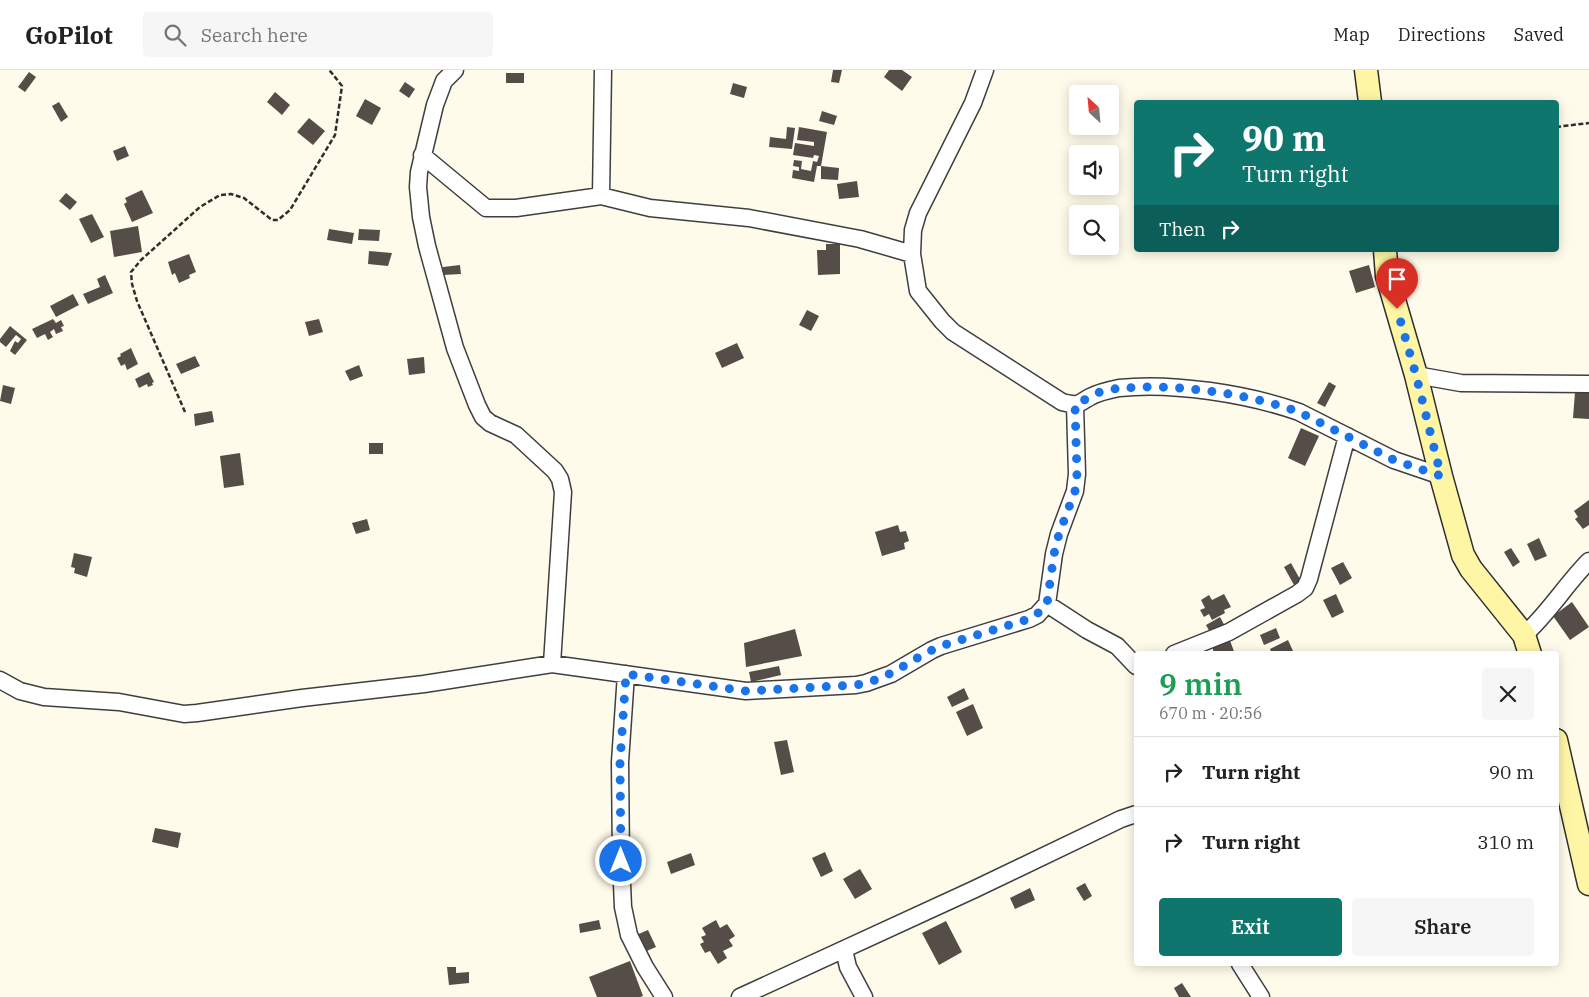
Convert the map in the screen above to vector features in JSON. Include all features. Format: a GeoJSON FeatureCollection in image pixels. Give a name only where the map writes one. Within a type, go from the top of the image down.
{"type":"FeatureCollection","features":[{"type":"Feature","properties":{"kind":"main road"},"geometry":{"type":"LineString","coordinates":[[1366,70],[1370,100]]}},
{"type":"Feature","properties":{"kind":"main road"},"geometry":{"type":"LineString","coordinates":[[1385,252],[1387,276],[1416,375],[1463,555],[1471,569],[1527,645]]}},
{"type":"Feature","properties":{"kind":"main road"},"geometry":{"type":"LineString","coordinates":[[1559,753],[1589,884]]}},
{"type":"Feature","properties":{"kind":"street"},"geometry":{"type":"LineString","coordinates":[[455,70],[444,81],[435,105],[422,155],[418,187],[421,217],[455,348],[477,405],[490,423],[516,435],[555,471],[560,479],[563,492],[552,664]]}},
{"type":"Feature","properties":{"kind":"street"},"geometry":{"type":"LineString","coordinates":[[601,196],[603,70]]}},
{"type":"Feature","properties":{"kind":"street"},"geometry":{"type":"LineString","coordinates":[[985,70],[973,103],[918,213],[913,230],[912,254],[918,291],[953,332],[1055,398],[1075,405],[1105,391],[1120,388],[1161,387],[1196,389],[1244,397],[1299,412],[1394,460],[1441,476]]}},
{"type":"Feature","properties":{"kind":"street"},"geometry":{"type":"LineString","coordinates":[[422,155],[486,208],[516,208],[601,196],[650,208],[749,218],[860,239],[912,254]]}},
{"type":"Feature","properties":{"kind":"street"},"geometry":{"type":"LineString","coordinates":[[1416,375],[1461,383],[1589,384]]}},
{"type":"Feature","properties":{"kind":"street"},"geometry":{"type":"LineString","coordinates":[[0,680],[20,691],[44,697],[119,702],[184,714],[424,684],[552,664],[746,691],[861,684],[891,674],[941,646],[1029,619],[1047,604],[1054,554],[1059,534],[1075,491],[1077,474],[1075,405]]}},
{"type":"Feature","properties":{"kind":"street"},"geometry":{"type":"LineString","coordinates":[[1182,651],[1229,632],[1305,588],[1310,579],[1347,436]]}},
{"type":"Feature","properties":{"kind":"street"},"geometry":{"type":"LineString","coordinates":[[1527,645],[1536,625],[1561,592],[1589,561]]}},
{"type":"Feature","properties":{"kind":"street"},"geometry":{"type":"LineString","coordinates":[[1047,604],[1087,630],[1117,646],[1134,664]]}},
{"type":"Feature","properties":{"kind":"street"},"geometry":{"type":"LineString","coordinates":[[626,674],[620,762],[623,907],[629,935],[645,968],[664,997]]}},
{"type":"Feature","properties":{"kind":"street"},"geometry":{"type":"LineString","coordinates":[[740,997],[1121,819],[1134,815]]}},
{"type":"Feature","properties":{"kind":"street"},"geometry":{"type":"LineString","coordinates":[[844,950],[848,967],[864,997]]}},
{"type":"Feature","properties":{"kind":"street"},"geometry":{"type":"LineString","coordinates":[[1241,966],[1261,997]]}},
{"type":"Feature","properties":{"kind":"path"},"geometry":{"type":"LineString","coordinates":[[185,412],[137,301],[131,272],[141,260],[200,207],[220,195],[231,194],[244,198],[272,220],[278,220],[290,210],[335,135],[342,86],[328,70]]}},
{"type":"Feature","properties":{"kind":"path"},"geometry":{"type":"LineString","coordinates":[[1559,127],[1589,123]]}},
{"type":"Feature","properties":{"kind":"building"},"geometry":{"type":"Polygon","coordinates":[[[833,70],[842,70],[839,83],[831,82],[833,70]]]}},
{"type":"Feature","properties":{"kind":"building"},"geometry":{"type":"Polygon","coordinates":[[[889,70],[902,70],[912,77],[902,91],[884,77],[889,70]]]}},
{"type":"Feature","properties":{"kind":"building"},"geometry":{"type":"Polygon","coordinates":[[[29,72],[36,77],[25,92],[18,87],[29,72]]]}},
{"type":"Feature","properties":{"kind":"building"},"geometry":{"type":"Polygon","coordinates":[[[506,73],[524,73],[524,83],[506,83],[506,73]]]}},
{"type":"Feature","properties":{"kind":"building"},"geometry":{"type":"Polygon","coordinates":[[[405,82],[415,89],[409,98],[399,91],[405,82]]]}},
{"type":"Feature","properties":{"kind":"building"},"geometry":{"type":"Polygon","coordinates":[[[733,83],[747,87],[744,98],[730,94],[733,83]]]}},
{"type":"Feature","properties":{"kind":"building"},"geometry":{"type":"Polygon","coordinates":[[[275,92],[290,105],[282,115],[267,102],[275,92]]]}},
{"type":"Feature","properties":{"kind":"building"},"geometry":{"type":"Polygon","coordinates":[[[365,99],[381,108],[372,125],[356,116],[365,99]]]}},
{"type":"Feature","properties":{"kind":"building"},"geometry":{"type":"Polygon","coordinates":[[[59,102],[68,117],[61,122],[52,106],[59,102]]]}},
{"type":"Feature","properties":{"kind":"building"},"geometry":{"type":"Polygon","coordinates":[[[822,111],[837,116],[834,125],[819,121],[822,111]]]}},
{"type":"Feature","properties":{"kind":"building"},"geometry":{"type":"Polygon","coordinates":[[[309,118],[325,131],[313,145],[297,132],[309,118]]]}},
{"type":"Feature","properties":{"kind":"building"},"geometry":{"type":"Polygon","coordinates":[[[787,127],[795,128],[792,149],[769,147],[770,137],[786,139],[787,127]]]}},
{"type":"Feature","properties":{"kind":"building"},"geometry":{"type":"Polygon","coordinates":[[[799,127],[827,132],[821,166],[817,166],[814,182],[792,178],[793,170],[799,171],[799,167],[793,166],[794,160],[802,161],[801,169],[811,171],[813,161],[817,162],[819,156],[814,155],[813,158],[793,155],[795,143],[814,146],[814,142],[797,140],[799,127]]]}},
{"type":"Feature","properties":{"kind":"building"},"geometry":{"type":"Polygon","coordinates":[[[125,146],[129,156],[117,161],[113,151],[125,146]]]}},
{"type":"Feature","properties":{"kind":"building"},"geometry":{"type":"Polygon","coordinates":[[[821,166],[839,168],[838,180],[821,179],[821,166]]]}},
{"type":"Feature","properties":{"kind":"building"},"geometry":{"type":"Polygon","coordinates":[[[857,181],[859,197],[839,199],[837,184],[857,181]]]}},
{"type":"Feature","properties":{"kind":"building"},"geometry":{"type":"Polygon","coordinates":[[[142,190],[153,213],[132,222],[124,204],[127,202],[125,198],[142,190]]]}},
{"type":"Feature","properties":{"kind":"building"},"geometry":{"type":"Polygon","coordinates":[[[66,193],[77,202],[70,210],[59,201],[66,193]]]}},
{"type":"Feature","properties":{"kind":"building"},"geometry":{"type":"Polygon","coordinates":[[[92,214],[104,237],[91,243],[79,219],[92,214]]]}},
{"type":"Feature","properties":{"kind":"building"},"geometry":{"type":"Polygon","coordinates":[[[138,226],[142,252],[114,257],[110,231],[138,226]]]}},
{"type":"Feature","properties":{"kind":"building"},"geometry":{"type":"Polygon","coordinates":[[[329,229],[354,233],[352,244],[327,240],[329,229]]]}},
{"type":"Feature","properties":{"kind":"building"},"geometry":{"type":"Polygon","coordinates":[[[359,229],[380,230],[379,241],[358,240],[359,229]]]}},
{"type":"Feature","properties":{"kind":"building"},"geometry":{"type":"Polygon","coordinates":[[[826,244],[840,244],[840,274],[818,275],[817,250],[826,250],[826,244]]]}},
{"type":"Feature","properties":{"kind":"building"},"geometry":{"type":"Polygon","coordinates":[[[369,251],[392,253],[388,266],[368,264],[369,251]]]}},
{"type":"Feature","properties":{"kind":"building"},"geometry":{"type":"Polygon","coordinates":[[[189,254],[196,272],[189,275],[190,278],[179,283],[175,273],[172,275],[168,262],[189,254]]]}},
{"type":"Feature","properties":{"kind":"building"},"geometry":{"type":"Polygon","coordinates":[[[460,265],[461,274],[443,275],[443,267],[460,265]]]}},
{"type":"Feature","properties":{"kind":"building"},"geometry":{"type":"Polygon","coordinates":[[[1369,265],[1375,287],[1356,293],[1349,271],[1369,265]]]}},
{"type":"Feature","properties":{"kind":"building"},"geometry":{"type":"Polygon","coordinates":[[[105,275],[113,293],[88,304],[83,294],[100,287],[97,279],[105,275]]]}},
{"type":"Feature","properties":{"kind":"building"},"geometry":{"type":"Polygon","coordinates":[[[73,294],[79,305],[56,317],[50,306],[73,294]]]}},
{"type":"Feature","properties":{"kind":"building"},"geometry":{"type":"Polygon","coordinates":[[[807,310],[819,316],[811,331],[799,325],[807,310]]]}},
{"type":"Feature","properties":{"kind":"building"},"geometry":{"type":"Polygon","coordinates":[[[53,319],[56,323],[61,320],[64,326],[61,327],[63,331],[56,334],[54,329],[50,332],[53,337],[48,340],[45,334],[37,338],[32,329],[53,319]]]}},
{"type":"Feature","properties":{"kind":"building"},"geometry":{"type":"Polygon","coordinates":[[[319,319],[323,332],[309,336],[305,322],[319,319]]]}},
{"type":"Feature","properties":{"kind":"building"},"geometry":{"type":"Polygon","coordinates":[[[10,326],[27,340],[15,355],[10,351],[15,341],[18,343],[21,339],[16,335],[6,347],[0,342],[0,339],[10,326]]]}},
{"type":"Feature","properties":{"kind":"building"},"geometry":{"type":"Polygon","coordinates":[[[737,343],[744,358],[722,368],[715,353],[737,343]]]}},
{"type":"Feature","properties":{"kind":"building"},"geometry":{"type":"Polygon","coordinates":[[[131,348],[138,364],[127,370],[125,364],[121,366],[117,358],[121,356],[120,354],[131,348]]]}},
{"type":"Feature","properties":{"kind":"building"},"geometry":{"type":"Polygon","coordinates":[[[195,356],[200,366],[181,374],[176,364],[195,356]]]}},
{"type":"Feature","properties":{"kind":"building"},"geometry":{"type":"Polygon","coordinates":[[[424,357],[425,373],[409,375],[407,359],[424,357]]]}},
{"type":"Feature","properties":{"kind":"building"},"geometry":{"type":"Polygon","coordinates":[[[359,365],[363,376],[350,381],[345,371],[359,365]]]}},
{"type":"Feature","properties":{"kind":"building"},"geometry":{"type":"Polygon","coordinates":[[[149,372],[154,382],[152,383],[153,385],[148,387],[147,384],[139,388],[135,379],[149,372]]]}},
{"type":"Feature","properties":{"kind":"building"},"geometry":{"type":"Polygon","coordinates":[[[1329,382],[1336,386],[1325,407],[1317,403],[1329,382]]]}},
{"type":"Feature","properties":{"kind":"building"},"geometry":{"type":"Polygon","coordinates":[[[3,385],[15,388],[11,404],[0,401],[3,385]]]}},
{"type":"Feature","properties":{"kind":"building"},"geometry":{"type":"Polygon","coordinates":[[[1575,392],[1589,393],[1589,419],[1573,418],[1575,392]]]}},
{"type":"Feature","properties":{"kind":"building"},"geometry":{"type":"Polygon","coordinates":[[[212,411],[214,422],[195,426],[194,414],[212,411]]]}},
{"type":"Feature","properties":{"kind":"building"},"geometry":{"type":"Polygon","coordinates":[[[1301,428],[1319,436],[1305,466],[1288,458],[1301,428]]]}},
{"type":"Feature","properties":{"kind":"building"},"geometry":{"type":"Polygon","coordinates":[[[369,443],[383,443],[383,454],[369,454],[369,443]]]}},
{"type":"Feature","properties":{"kind":"building"},"geometry":{"type":"Polygon","coordinates":[[[240,453],[244,485],[224,488],[220,456],[240,453]]]}},
{"type":"Feature","properties":{"kind":"building"},"geometry":{"type":"Polygon","coordinates":[[[1589,500],[1589,525],[1583,529],[1575,519],[1578,517],[1574,511],[1589,500]]]}},
{"type":"Feature","properties":{"kind":"building"},"geometry":{"type":"Polygon","coordinates":[[[367,519],[370,530],[356,534],[352,523],[367,519]]]}},
{"type":"Feature","properties":{"kind":"building"},"geometry":{"type":"Polygon","coordinates":[[[898,525],[900,532],[906,531],[909,541],[904,543],[905,549],[882,556],[875,532],[898,525]]]}},
{"type":"Feature","properties":{"kind":"building"},"geometry":{"type":"Polygon","coordinates":[[[1539,538],[1547,556],[1535,561],[1527,544],[1539,538]]]}},
{"type":"Feature","properties":{"kind":"building"},"geometry":{"type":"Polygon","coordinates":[[[1511,548],[1520,562],[1513,567],[1504,552],[1511,548]]]}},
{"type":"Feature","properties":{"kind":"building"},"geometry":{"type":"Polygon","coordinates":[[[74,553],[92,557],[87,577],[74,573],[75,568],[71,567],[74,553]]]}},
{"type":"Feature","properties":{"kind":"building"},"geometry":{"type":"Polygon","coordinates":[[[1343,562],[1352,578],[1340,585],[1331,568],[1343,562]]]}},
{"type":"Feature","properties":{"kind":"building"},"geometry":{"type":"Polygon","coordinates":[[[1291,563],[1301,581],[1294,585],[1284,567],[1291,563]]]}},
{"type":"Feature","properties":{"kind":"building"},"geometry":{"type":"Polygon","coordinates":[[[1224,594],[1231,607],[1224,610],[1225,613],[1212,620],[1209,614],[1204,617],[1200,610],[1205,608],[1201,600],[1209,595],[1212,600],[1224,594]]]}},
{"type":"Feature","properties":{"kind":"building"},"geometry":{"type":"Polygon","coordinates":[[[1336,594],[1344,612],[1332,618],[1323,600],[1336,594]]]}},
{"type":"Feature","properties":{"kind":"building"},"geometry":{"type":"Polygon","coordinates":[[[1572,602],[1589,627],[1570,640],[1553,616],[1572,602]]]}},
{"type":"Feature","properties":{"kind":"building"},"geometry":{"type":"Polygon","coordinates":[[[1220,617],[1226,628],[1212,636],[1206,625],[1220,617]]]}},
{"type":"Feature","properties":{"kind":"building"},"geometry":{"type":"Polygon","coordinates":[[[1276,628],[1280,638],[1264,645],[1260,635],[1276,628]]]}},
{"type":"Feature","properties":{"kind":"building"},"geometry":{"type":"Polygon","coordinates":[[[795,629],[802,656],[746,667],[744,643],[795,629]]]}},
{"type":"Feature","properties":{"kind":"building"},"geometry":{"type":"Polygon","coordinates":[[[1229,638],[1234,651],[1213,651],[1212,645],[1229,638]]]}},
{"type":"Feature","properties":{"kind":"building"},"geometry":{"type":"Polygon","coordinates":[[[1288,640],[1293,651],[1271,651],[1270,649],[1288,640]]]}},
{"type":"Feature","properties":{"kind":"building"},"geometry":{"type":"Polygon","coordinates":[[[779,666],[781,675],[751,682],[749,672],[779,666]]]}},
{"type":"Feature","properties":{"kind":"building"},"geometry":{"type":"Polygon","coordinates":[[[964,688],[969,699],[952,707],[947,697],[964,688]]]}},
{"type":"Feature","properties":{"kind":"building"},"geometry":{"type":"Polygon","coordinates":[[[973,704],[983,728],[967,736],[956,712],[973,704]]]}},
{"type":"Feature","properties":{"kind":"building"},"geometry":{"type":"Polygon","coordinates":[[[787,740],[794,772],[781,775],[774,742],[787,740]]]}},
{"type":"Feature","properties":{"kind":"building"},"geometry":{"type":"Polygon","coordinates":[[[155,828],[181,833],[178,848],[152,842],[155,828]]]}},
{"type":"Feature","properties":{"kind":"building"},"geometry":{"type":"Polygon","coordinates":[[[825,852],[833,871],[821,877],[812,858],[825,852]]]}},
{"type":"Feature","properties":{"kind":"building"},"geometry":{"type":"Polygon","coordinates":[[[691,853],[695,865],[671,874],[667,862],[691,853]]]}},
{"type":"Feature","properties":{"kind":"building"},"geometry":{"type":"Polygon","coordinates":[[[860,869],[872,889],[855,899],[843,879],[860,869]]]}},
{"type":"Feature","properties":{"kind":"building"},"geometry":{"type":"Polygon","coordinates":[[[1085,883],[1092,896],[1084,901],[1076,888],[1085,883]]]}},
{"type":"Feature","properties":{"kind":"building"},"geometry":{"type":"Polygon","coordinates":[[[1030,888],[1035,900],[1015,909],[1010,898],[1030,888]]]}},
{"type":"Feature","properties":{"kind":"building"},"geometry":{"type":"Polygon","coordinates":[[[599,920],[601,929],[580,933],[579,924],[599,920]]]}},
{"type":"Feature","properties":{"kind":"building"},"geometry":{"type":"Polygon","coordinates":[[[716,920],[720,928],[727,924],[735,936],[729,940],[733,946],[723,951],[727,958],[718,964],[710,951],[705,953],[700,944],[704,942],[701,937],[706,935],[702,928],[716,920]]]}},
{"type":"Feature","properties":{"kind":"building"},"geometry":{"type":"Polygon","coordinates":[[[946,921],[962,952],[939,965],[922,933],[946,921]]]}},
{"type":"Feature","properties":{"kind":"building"},"geometry":{"type":"Polygon","coordinates":[[[648,930],[656,947],[642,953],[634,936],[648,930]]]}},
{"type":"Feature","properties":{"kind":"building"},"geometry":{"type":"Polygon","coordinates":[[[630,961],[643,996],[597,997],[589,977],[630,961]]]}},
{"type":"Feature","properties":{"kind":"building"},"geometry":{"type":"Polygon","coordinates":[[[447,967],[456,967],[456,973],[469,972],[469,983],[449,985],[447,967]]]}},
{"type":"Feature","properties":{"kind":"building"},"geometry":{"type":"Polygon","coordinates":[[[1182,983],[1191,997],[1179,997],[1174,988],[1182,983]]]}},
{"type":"Feature","properties":{"kind":"route"},"geometry":{"type":"LineString","coordinates":[[621,861],[620,762],[626,674],[746,691],[856,685],[891,674],[941,646],[1018,624],[1029,619],[1047,604],[1054,554],[1059,534],[1075,491],[1077,474],[1075,405],[1093,396],[1120,388],[1161,387],[1196,389],[1244,397],[1299,412],[1394,460],[1441,476],[1416,375],[1397,309]]}}]}
